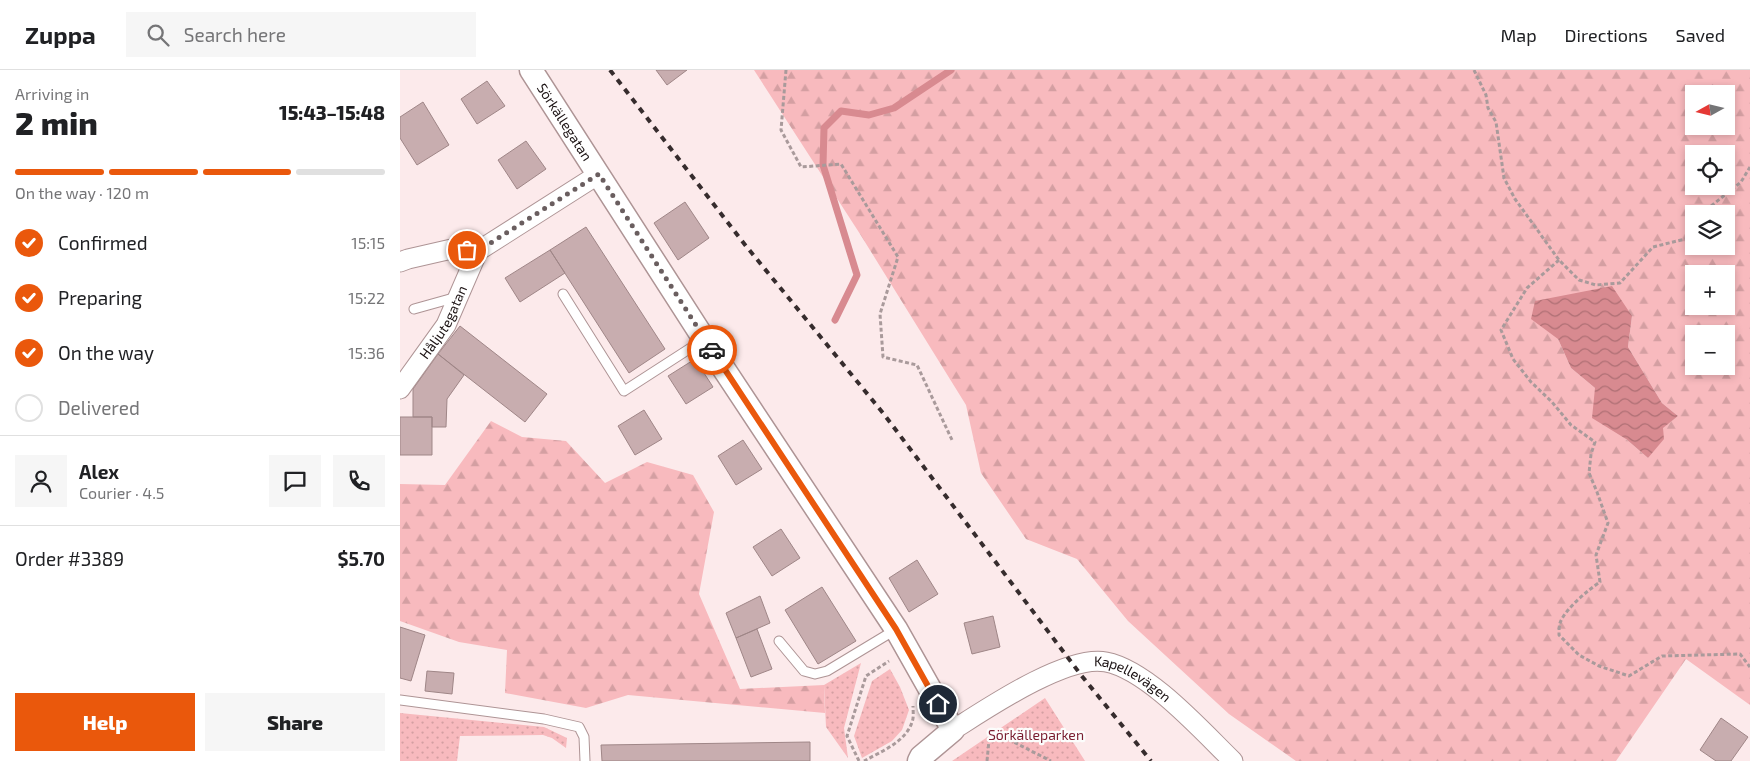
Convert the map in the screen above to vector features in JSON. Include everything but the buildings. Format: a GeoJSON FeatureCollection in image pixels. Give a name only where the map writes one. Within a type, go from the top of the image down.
{"type":"FeatureCollection","features":[{"type":"Feature","properties":{"kind":"street","name":"Sörkällegatan"},"geometry":{"type":"LineString","coordinates":[[532,70],[704,339],[896,629],[953,730]]}},
{"type":"Feature","properties":{"kind":"street"},"geometry":{"type":"LineString","coordinates":[[400,262],[456,248],[478,251],[599,174]]}},
{"type":"Feature","properties":{"kind":"street","name":"Håljutegatan"},"geometry":{"type":"LineString","coordinates":[[400,389],[446,325],[478,251]]}},
{"type":"Feature","properties":{"kind":"street","name":"Kapellevägen"},"geometry":{"type":"LineString","coordinates":[[953,730],[1012,692],[1083,662],[1105,661],[1136,674],[1174,704],[1233,761]]}},
{"type":"Feature","properties":{"kind":"street"},"geometry":{"type":"LineString","coordinates":[[919,761],[921,757],[953,730]]}},
{"type":"Feature","properties":{"kind":"lane"},"geometry":{"type":"LineString","coordinates":[[563,294],[624,392],[704,339]]}},
{"type":"Feature","properties":{"kind":"lane"},"geometry":{"type":"LineString","coordinates":[[414,309],[457,297]]}},
{"type":"Feature","properties":{"kind":"lane"},"geometry":{"type":"LineString","coordinates":[[779,641],[804,671],[815,674],[827,672],[896,629]]}},
{"type":"Feature","properties":{"kind":"lane"},"geometry":{"type":"LineString","coordinates":[[400,700],[544,719],[579,727],[584,737],[585,761]]}},
{"type":"Feature","properties":{"kind":"path"},"geometry":{"type":"LineString","coordinates":[[786,70],[781,130],[801,167],[841,164],[898,257],[880,314],[883,357],[917,365],[952,440]]}},
{"type":"Feature","properties":{"kind":"path"},"geometry":{"type":"LineString","coordinates":[[1474,70],[1486,95],[1488,108],[1496,122],[1504,178],[1515,199],[1559,260],[1579,280],[1596,285],[1620,283],[1653,247],[1685,239]]}},
{"type":"Feature","properties":{"kind":"path"},"geometry":{"type":"LineString","coordinates":[[1712,205],[1741,182],[1750,167]]}},
{"type":"Feature","properties":{"kind":"path"},"geometry":{"type":"LineString","coordinates":[[1559,260],[1527,288],[1501,330],[1513,359],[1531,382],[1552,402],[1571,425],[1595,442],[1591,454],[1589,473],[1608,523],[1596,555],[1600,582],[1576,601],[1560,622],[1559,635],[1579,654],[1599,666],[1629,676],[1662,656],[1740,654],[1750,667]]}},
{"type":"Feature","properties":{"kind":"path"},"geometry":{"type":"LineString","coordinates":[[859,761],[847,736],[866,676],[892,659]]}},
{"type":"Feature","properties":{"kind":"path"},"geometry":{"type":"LineString","coordinates":[[986,761],[990,730],[1052,761]]}},
{"type":"Feature","properties":{"kind":"green space"},"geometry":{"type":"Polygon","coordinates":[[[754,70],[1750,70],[1750,705],[1686,659],[1616,761],[1296,761],[1229,714],[1128,621],[1077,559],[1026,539],[981,473],[966,405],[860,234],[754,70]],[[1632,316],[1558,339],[1571,368],[1595,388],[1626,439],[1648,458],[1662,428],[1678,416],[1662,403],[1628,347],[1632,316]]]}},
{"type":"Feature","properties":{"kind":"green space"},"geometry":{"type":"Polygon","coordinates":[[[491,421],[522,437],[566,441],[605,483],[647,462],[693,475],[714,512],[699,594],[740,689],[824,685],[825,713],[628,695],[586,708],[505,693],[507,650],[459,642],[400,621],[400,484],[445,485],[491,421]]]}},
{"type":"Feature","properties":{"kind":"green space"},"geometry":{"type":"Polygon","coordinates":[[[861,663],[844,728],[848,758],[826,727],[824,685],[861,663]]]}},
{"type":"Feature","properties":{"kind":"green space"},"geometry":{"type":"Polygon","coordinates":[[[890,669],[900,687],[909,710],[902,730],[892,741],[862,758],[854,736],[872,681],[890,669]]]}},
{"type":"Feature","properties":{"kind":"green space","name":"Sörkälleparken"},"geometry":{"type":"Polygon","coordinates":[[[1045,698],[1085,761],[952,761],[1045,698]]]}},
{"type":"Feature","properties":{"kind":"green space"},"geometry":{"type":"Polygon","coordinates":[[[400,713],[544,727],[567,738],[566,748],[552,738],[543,735],[460,736],[457,761],[400,761],[400,713]]]}},
{"type":"Feature","properties":{"kind":"water"},"geometry":{"type":"Polygon","coordinates":[[[1612,286],[1632,316],[1628,347],[1662,403],[1678,416],[1663,428],[1664,439],[1648,458],[1626,439],[1592,418],[1595,388],[1571,368],[1558,339],[1531,319],[1535,301],[1612,286]]]}},
{"type":"Feature","properties":{"kind":"waterway"},"geometry":{"type":"LineString","coordinates":[[835,320],[857,275],[823,165],[824,128],[841,111],[869,115],[894,108],[951,70]]}},
{"type":"Feature","properties":{"kind":"railway"},"geometry":{"type":"LineString","coordinates":[[610,70],[746,246],[883,413],[1081,675],[1151,761]]}},
{"type":"Feature","properties":{"kind":"way so far"},"geometry":{"type":"LineString","coordinates":[[467,250],[478,251],[585,185],[599,174],[712,350]]}},
{"type":"Feature","properties":{"kind":"route"},"geometry":{"type":"LineString","coordinates":[[712,350],[896,629],[938,704]]}}]}
